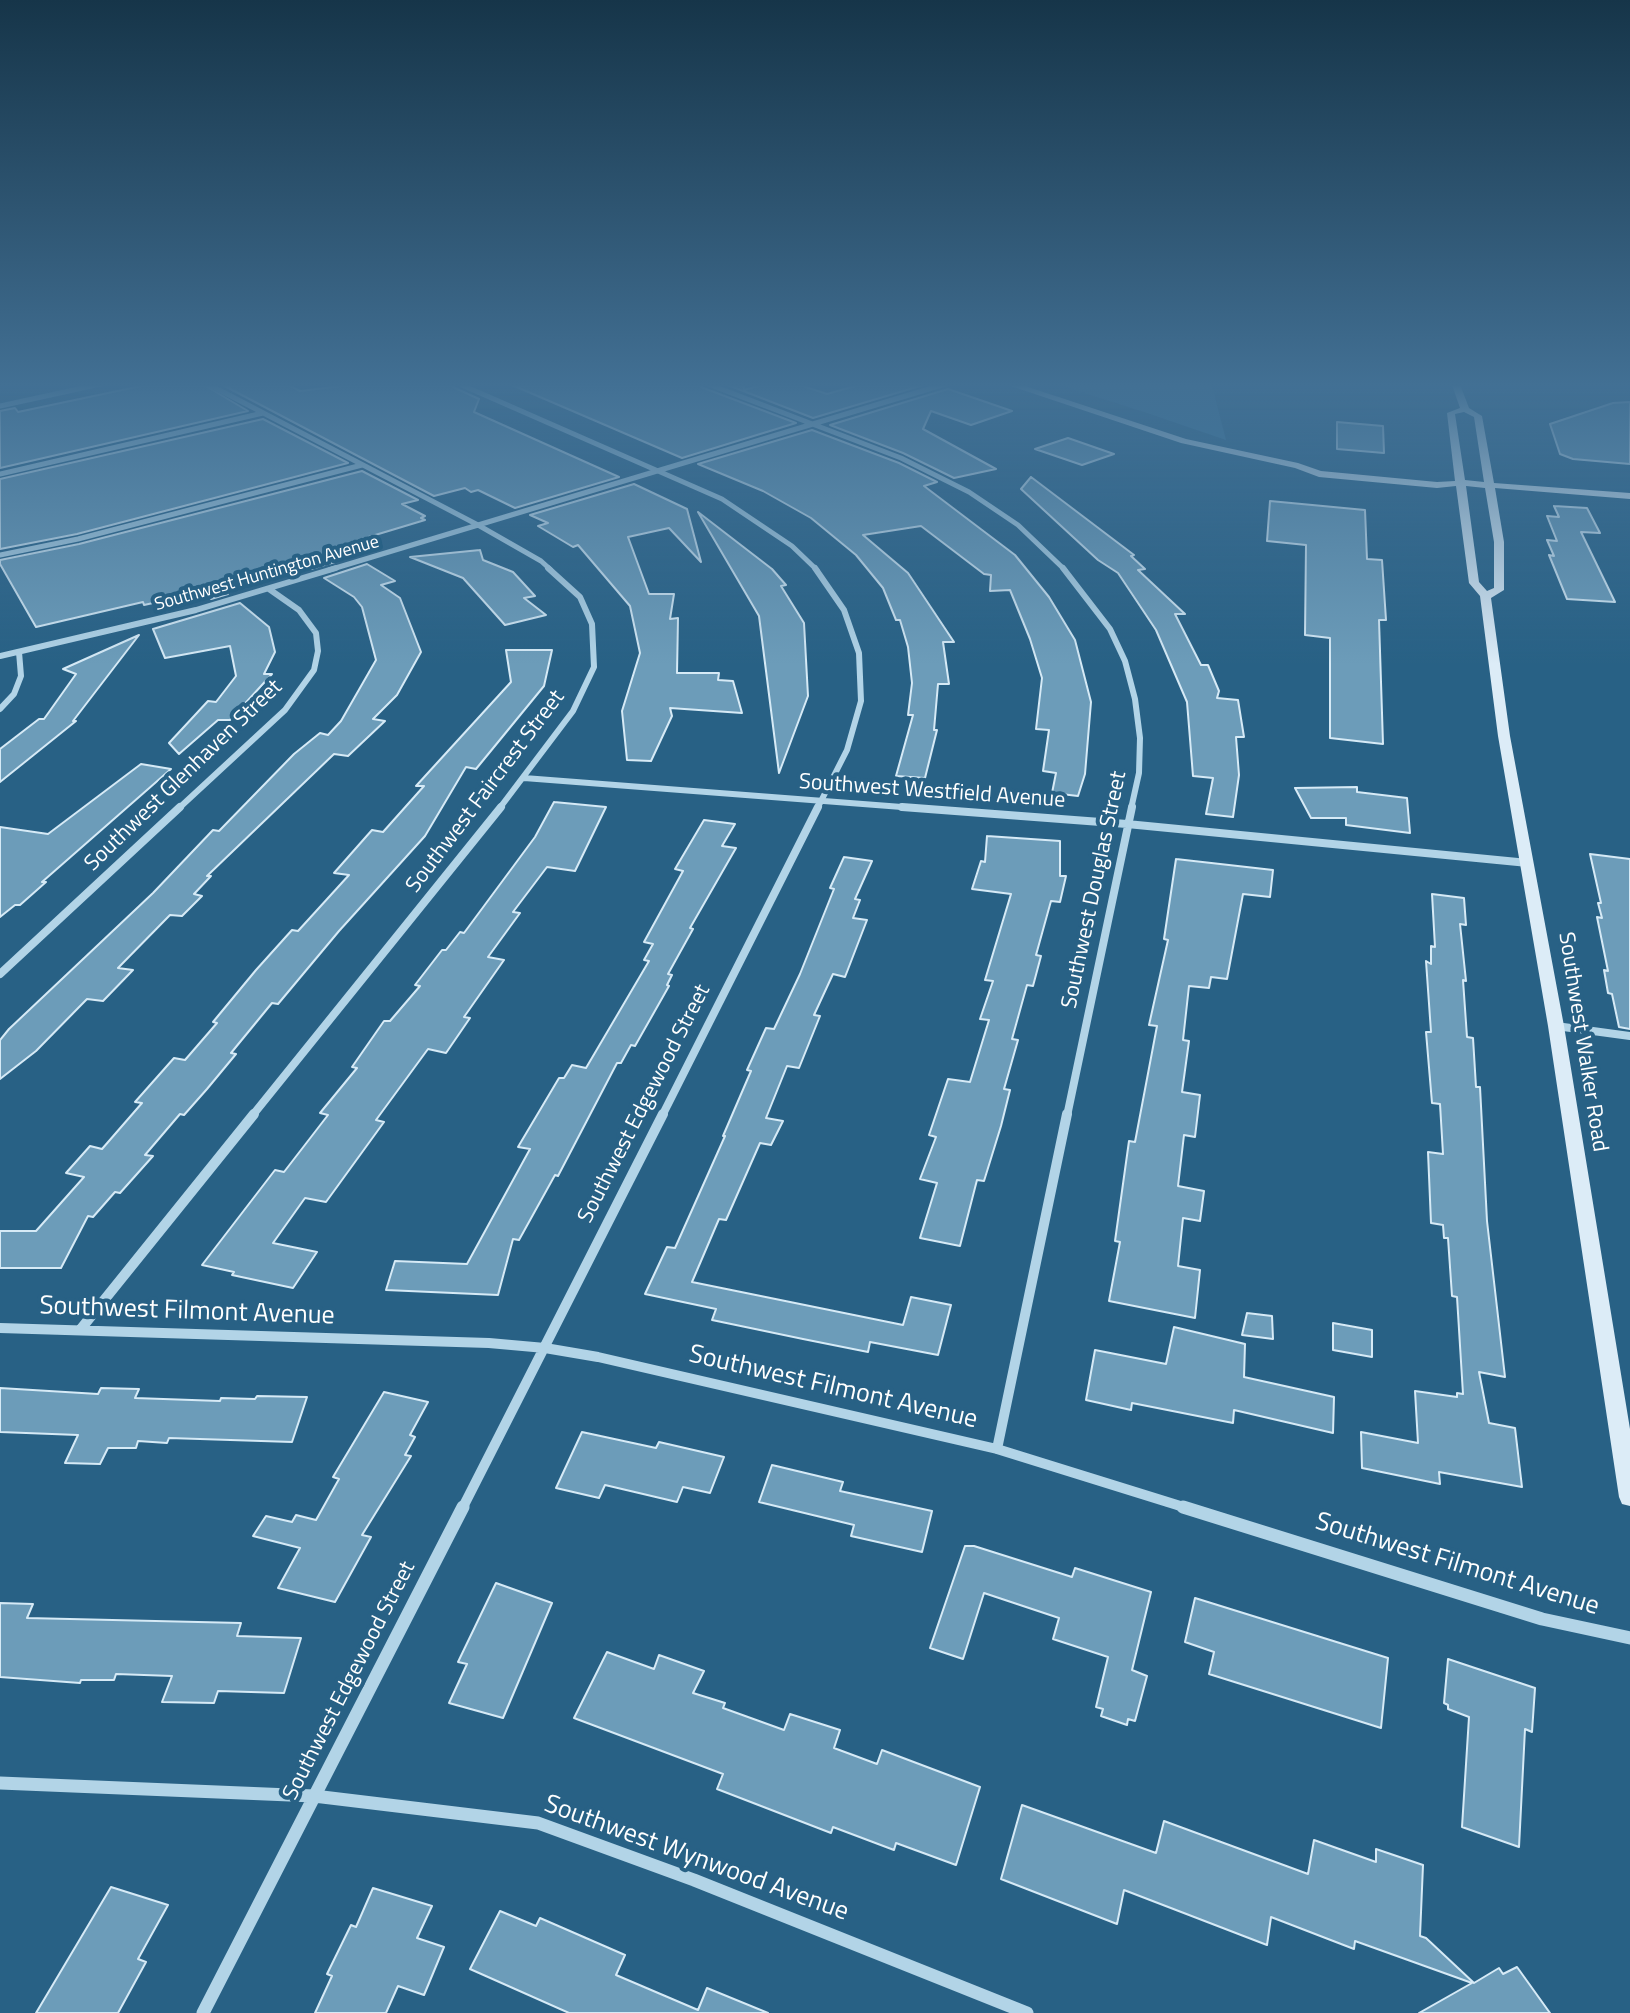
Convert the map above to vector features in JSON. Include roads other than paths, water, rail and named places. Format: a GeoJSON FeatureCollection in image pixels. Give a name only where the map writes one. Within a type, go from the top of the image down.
{"type":"FeatureCollection","features":[{"type":"Feature","properties":{"kind":"main road"},"geometry":{"type":"LineString","coordinates":[[1335,476],[1630,496]]}},
{"type":"Feature","properties":{"kind":"main road","name":"Southwest Walker Road"},"geometry":{"type":"LineString","coordinates":[[1461,476],[1474,583],[1485,596],[1504,736],[1556,1026],[1630,1497]]}},
{"type":"Feature","properties":{"kind":"main road"},"geometry":{"type":"LineString","coordinates":[[1485,596],[1499,590],[1499,542],[1489,476]]}},
{"type":"Feature","properties":{"kind":"street"},"geometry":{"type":"LineString","coordinates":[[0,555],[78,539],[320,476]]}},
{"type":"Feature","properties":{"kind":"street","name":"Southwest Faircrest Street"},"geometry":{"type":"LineString","coordinates":[[80,1330],[524,778],[573,711],[594,667],[592,624],[580,597],[562,578],[541,561],[478,525],[383,476]]}},
{"type":"Feature","properties":{"kind":"street","name":"Southwest Huntington Avenue"},"geometry":{"type":"LineString","coordinates":[[0,656],[132,627],[269,589],[641,476]]}},
{"type":"Feature","properties":{"kind":"street","name":"Southwest Edgewood Street"},"geometry":{"type":"LineString","coordinates":[[203,2013],[545,1348],[847,750],[861,701],[859,653],[844,610],[821,574],[767,527],[722,499],[668,476]]}},
{"type":"Feature","properties":{"kind":"street","name":"Southwest Douglas Street"},"geometry":{"type":"LineString","coordinates":[[937,476],[969,492],[1018,525],[1072,576],[1110,629],[1125,661],[1135,699],[1140,738],[1139,773],[997,1449]]}},
{"type":"Feature","properties":{"kind":"street","name":"Southwest Glenhaven Street"},"geometry":{"type":"LineString","coordinates":[[0,974],[285,710],[314,670],[318,651],[316,633],[299,610],[269,589]]}},
{"type":"Feature","properties":{"kind":"street"},"geometry":{"type":"LineString","coordinates":[[0,709],[14,694],[21,676],[19,652]]}},
{"type":"Feature","properties":{"kind":"street","name":"Southwest Westfield Avenue"},"geometry":{"type":"LineString","coordinates":[[524,778],[1127,824],[1529,863]]}},
{"type":"Feature","properties":{"kind":"street"},"geometry":{"type":"LineString","coordinates":[[1556,1026],[1630,1036]]}},
{"type":"Feature","properties":{"kind":"street","name":"Southwest Filmont Avenue"},"geometry":{"type":"LineString","coordinates":[[0,1328],[545,1348],[598,1357],[997,1449],[1542,1619],[1630,1638]]}},
{"type":"Feature","properties":{"kind":"street","name":"Southwest Wynwood Avenue"},"geometry":{"type":"LineString","coordinates":[[0,1783],[314,1796],[538,1823],[694,1880],[1027,2013]]}}]}
